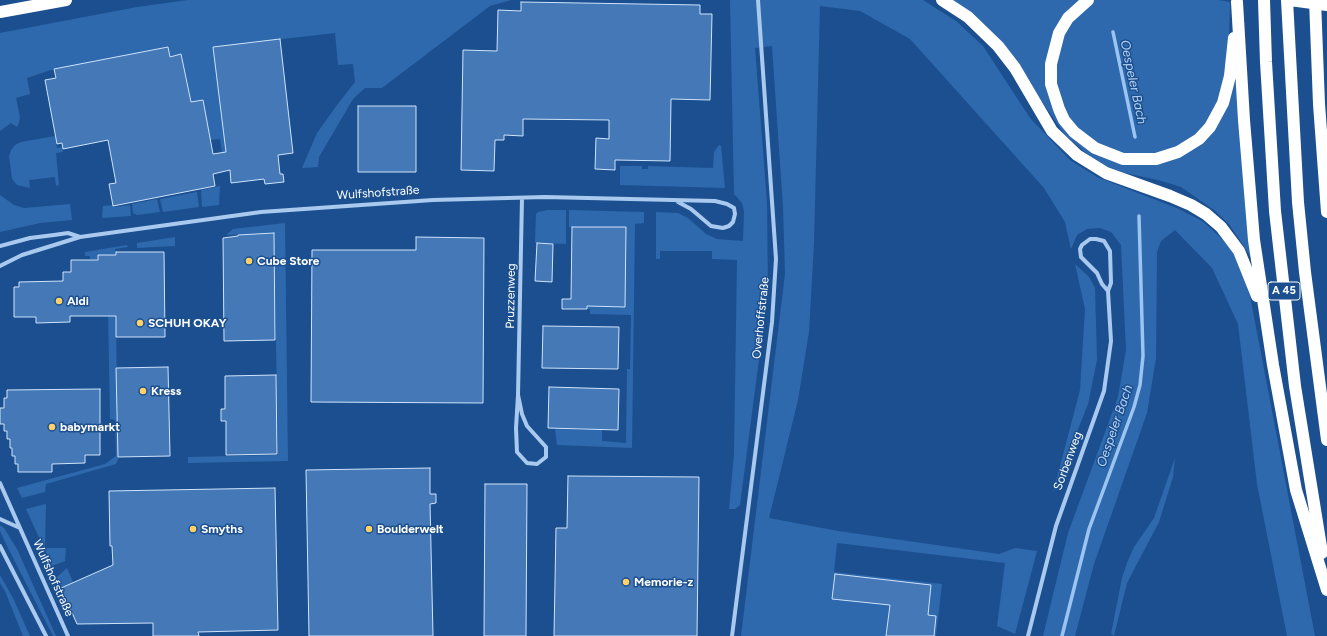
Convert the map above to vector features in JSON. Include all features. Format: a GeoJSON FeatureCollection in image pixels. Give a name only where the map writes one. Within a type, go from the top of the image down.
{"type":"FeatureCollection","features":[{"type":"Feature","properties":{"kind":"highway"},"geometry":{"type":"LineString","coordinates":[[0,12],[66,0]]}},
{"type":"Feature","properties":{"kind":"highway"},"geometry":{"type":"LineString","coordinates":[[942,0],[968,17],[998,46],[1014,68],[1052,131],[1077,155],[1106,173],[1191,205],[1206,214],[1221,227],[1239,251],[1246,267],[1263,316],[1270,346]]}},
{"type":"Feature","properties":{"kind":"highway"},"geometry":{"type":"LineString","coordinates":[[1088,0],[1068,18],[1055,43],[1050,74],[1054,97],[1064,120],[1083,140],[1107,154],[1136,160],[1156,159],[1178,152],[1199,139],[1210,127],[1223,102],[1230,76],[1237,1]]}},
{"type":"Feature","properties":{"kind":"highway","name":"A 45"},"geometry":{"type":"LineString","coordinates":[[1264,0],[1266,62],[1275,211],[1284,295],[1298,408],[1327,579]]}},
{"type":"Feature","properties":{"kind":"highway"},"geometry":{"type":"LineString","coordinates":[[1289,0],[1327,5]]}},
{"type":"Feature","properties":{"kind":"highway","name":"A 45"},"geometry":{"type":"LineString","coordinates":[[1289,0],[1301,225],[1306,280],[1327,440]]}},
{"type":"Feature","properties":{"kind":"highway"},"geometry":{"type":"LineString","coordinates":[[1315,0],[1319,104],[1327,212]]}},
{"type":"Feature","properties":{"kind":"highway"},"geometry":{"type":"LineString","coordinates":[[1237,1],[1244,120],[1254,240],[1270,346],[1296,490],[1327,590]]}},
{"type":"Feature","properties":{"kind":"highway"},"geometry":{"type":"LineString","coordinates":[[1319,104],[1327,145]]}},
{"type":"Feature","properties":{"kind":"street","name":"Overhoffstraße"},"geometry":{"type":"LineString","coordinates":[[732,636],[772,322],[776,259],[758,0]]}},
{"type":"Feature","properties":{"kind":"street","name":"Wulfshofstraße"},"geometry":{"type":"LineString","coordinates":[[0,266],[22,255],[80,237],[261,212],[433,200],[522,198],[649,199],[678,202],[702,201],[727,204],[734,208],[735,214],[733,222],[724,228],[711,226],[691,209],[678,202]]}},
{"type":"Feature","properties":{"kind":"street","name":"Pruzzenweg"},"geometry":{"type":"LineString","coordinates":[[518,396],[522,414],[527,426],[546,446],[546,457],[536,464],[527,463],[517,452],[516,428],[522,198]]}},
{"type":"Feature","properties":{"kind":"street","name":"Wulfshofstraße"},"geometry":{"type":"LineString","coordinates":[[0,246],[30,238],[68,233],[80,237]]}},
{"type":"Feature","properties":{"kind":"street","name":"Sorbenweg"},"geometry":{"type":"LineString","coordinates":[[1028,636],[1056,526],[1104,391],[1111,341],[1108,291],[1111,283],[1110,251],[1104,241],[1096,238],[1082,245],[1080,249],[1081,257],[1097,273],[1102,284],[1108,291]]}},
{"type":"Feature","properties":{"kind":"street","name":"Wulfshofstraße"},"geometry":{"type":"LineString","coordinates":[[0,483],[68,636]]}},
{"type":"Feature","properties":{"kind":"street","name":"Wulfshofstraße"},"geometry":{"type":"LineString","coordinates":[[0,519],[20,529]]}},
{"type":"Feature","properties":{"kind":"street"},"geometry":{"type":"LineString","coordinates":[[0,546],[46,636]]}},
{"type":"Feature","properties":{"kind":"shaded area"},"geometry":{"type":"Polygon","coordinates":[[[188,0],[511,0],[490,6],[382,88],[365,88],[353,99],[319,157],[318,167],[302,168],[317,133],[355,82],[353,64],[338,65],[335,33],[213,47],[226,152],[222,153],[220,139],[210,140],[203,100],[191,102],[181,55],[170,57],[168,47],[54,69],[27,78],[30,94],[16,98],[20,117],[17,127],[11,123],[0,131],[0,33],[137,7],[188,0]]]}},
{"type":"Feature","properties":{"kind":"shaded area"},"geometry":{"type":"Polygon","coordinates":[[[730,0],[923,0],[956,21],[983,46],[1030,118],[1070,160],[1097,177],[1179,209],[1202,221],[1232,250],[1240,266],[1250,296],[1315,636],[1287,636],[1257,484],[1238,324],[1212,268],[1175,230],[1161,241],[1157,252],[1156,358],[1147,413],[1094,564],[1075,636],[1043,636],[1068,533],[1118,397],[1126,350],[1121,245],[1111,232],[1100,228],[1087,229],[1077,235],[1071,249],[1065,222],[1044,188],[910,39],[860,11],[820,6],[814,243],[809,332],[798,400],[769,518],[838,531],[999,554],[1015,548],[1037,551],[1015,634],[997,626],[1005,563],[837,543],[834,572],[942,584],[936,636],[741,636],[785,274],[783,207],[772,46],[755,48],[767,203],[768,290],[740,505],[735,509],[729,509],[734,454],[737,260],[712,259],[712,251],[660,251],[660,259],[656,259],[656,212],[678,213],[688,218],[706,234],[717,239],[743,241],[744,212],[742,203],[734,194],[730,0]]]}},
{"type":"Feature","properties":{"kind":"shaded area"},"geometry":{"type":"Polygon","coordinates":[[[952,0],[1218,0],[1230,2],[1229,38],[1225,71],[1236,82],[1252,259],[1229,224],[1214,210],[1181,187],[1158,180],[1125,173],[1103,165],[1065,135],[1040,99],[952,0]]]}},
{"type":"Feature","properties":{"kind":"shaded area"},"geometry":{"type":"Polygon","coordinates":[[[55,136],[57,148],[62,147],[63,152],[56,153],[59,185],[56,186],[55,177],[29,180],[30,188],[17,185],[12,179],[9,156],[11,150],[15,145],[21,142],[55,136]]]}},
{"type":"Feature","properties":{"kind":"shaded area"},"geometry":{"type":"Polygon","coordinates":[[[719,145],[721,146],[725,188],[620,185],[620,166],[642,166],[642,169],[648,169],[648,166],[713,168],[714,152],[719,145]]]}},
{"type":"Feature","properties":{"kind":"shaded area"},"geometry":{"type":"Polygon","coordinates":[[[220,186],[219,205],[202,207],[201,190],[220,186]]]}},
{"type":"Feature","properties":{"kind":"shaded area"},"geometry":{"type":"Polygon","coordinates":[[[197,192],[199,207],[163,212],[160,199],[197,192]]]}},
{"type":"Feature","properties":{"kind":"shaded area"},"geometry":{"type":"Polygon","coordinates":[[[0,195],[14,205],[24,208],[70,204],[72,220],[40,223],[0,232],[0,195]]]}},
{"type":"Feature","properties":{"kind":"shaded area"},"geometry":{"type":"Polygon","coordinates":[[[157,199],[160,212],[137,215],[133,213],[132,204],[157,199]]]}},
{"type":"Feature","properties":{"kind":"shaded area"},"geometry":{"type":"Polygon","coordinates":[[[113,205],[114,207],[130,205],[131,216],[102,218],[103,206],[113,205]]]}},
{"type":"Feature","properties":{"kind":"shaded area"},"geometry":{"type":"Polygon","coordinates":[[[547,210],[566,210],[566,244],[535,243],[536,214],[547,210]]]}},
{"type":"Feature","properties":{"kind":"shaded area"},"geometry":{"type":"Polygon","coordinates":[[[569,210],[644,212],[644,223],[635,224],[632,448],[557,445],[555,429],[602,430],[602,441],[626,443],[627,369],[630,369],[631,315],[590,314],[590,309],[587,309],[587,306],[625,307],[626,227],[569,227],[569,210]]]}},
{"type":"Feature","properties":{"kind":"shaded area"},"geometry":{"type":"Polygon","coordinates":[[[285,223],[288,461],[188,463],[188,457],[278,455],[274,233],[226,235],[233,229],[285,223]]]}},
{"type":"Feature","properties":{"kind":"shaded area"},"geometry":{"type":"Polygon","coordinates":[[[175,237],[175,246],[137,248],[137,243],[175,237]]]}},
{"type":"Feature","properties":{"kind":"shaded area"},"geometry":{"type":"Polygon","coordinates":[[[127,245],[128,247],[115,249],[118,459],[116,464],[46,484],[45,492],[22,498],[17,488],[105,464],[116,456],[115,420],[110,419],[107,255],[98,255],[97,259],[90,259],[90,256],[85,256],[85,252],[127,245]]]}},
{"type":"Feature","properties":{"kind":"shaded area"},"geometry":{"type":"Polygon","coordinates":[[[1075,264],[1089,277],[1095,288],[1097,360],[1088,404],[1053,493],[1080,390],[1085,309],[1075,264]]]}},
{"type":"Feature","properties":{"kind":"shaded area"},"geometry":{"type":"Polygon","coordinates":[[[1175,458],[1173,477],[1159,522],[1127,583],[1114,636],[1111,634],[1122,578],[1127,563],[1134,547],[1154,518],[1175,458]]]}},
{"type":"Feature","properties":{"kind":"shaded area"},"geometry":{"type":"Polygon","coordinates":[[[46,504],[45,548],[66,548],[65,561],[52,566],[26,509],[46,504]]]}},
{"type":"Feature","properties":{"kind":"shaded area"},"geometry":{"type":"Polygon","coordinates":[[[0,525],[4,528],[17,549],[56,636],[53,636],[9,550],[0,531],[0,525]]]}},
{"type":"Feature","properties":{"kind":"shaded area"},"geometry":{"type":"Polygon","coordinates":[[[67,568],[73,582],[61,588],[57,577],[67,568]]]}},
{"type":"Feature","properties":{"kind":"shaded area"},"geometry":{"type":"Polygon","coordinates":[[[0,575],[13,598],[30,636],[23,636],[5,591],[0,583],[0,575]]]}},
{"type":"Feature","properties":{"kind":"building"},"geometry":{"type":"Polygon","coordinates":[[[521,2],[700,5],[700,14],[712,14],[710,100],[671,99],[670,161],[615,160],[615,170],[595,169],[596,138],[609,139],[609,120],[523,119],[523,136],[504,135],[504,140],[495,140],[494,171],[461,170],[463,50],[497,51],[498,10],[521,11],[521,2]]]}},
{"type":"Feature","properties":{"kind":"building"},"geometry":{"type":"Polygon","coordinates":[[[280,39],[293,153],[278,155],[280,174],[283,174],[284,182],[265,184],[264,179],[231,183],[230,170],[213,174],[215,186],[113,206],[109,184],[116,183],[108,140],[63,149],[62,143],[57,144],[45,80],[56,78],[54,69],[168,47],[170,57],[181,54],[191,102],[203,100],[213,154],[226,152],[213,47],[280,39]]]}},
{"type":"Feature","properties":{"kind":"building"},"geometry":{"type":"Polygon","coordinates":[[[358,106],[416,106],[416,172],[358,172],[358,106]]]}},
{"type":"Feature","properties":{"kind":"building"},"geometry":{"type":"Polygon","coordinates":[[[572,227],[626,227],[625,307],[587,306],[587,309],[562,309],[562,299],[571,299],[572,227]]]}},
{"type":"Feature","properties":{"kind":"building","name":"Cube Store"},"geometry":{"type":"Polygon","coordinates":[[[274,233],[275,340],[224,341],[223,238],[238,235],[274,233]]]}},
{"type":"Feature","properties":{"kind":"building"},"geometry":{"type":"Polygon","coordinates":[[[416,237],[484,238],[483,403],[311,402],[312,250],[416,250],[416,237]]]}},
{"type":"Feature","properties":{"kind":"building"},"geometry":{"type":"Polygon","coordinates":[[[537,243],[553,244],[552,282],[535,281],[537,243]]]}},
{"type":"Feature","properties":{"kind":"building"},"geometry":{"type":"Polygon","coordinates":[[[116,252],[164,252],[165,337],[116,337],[116,316],[70,316],[70,322],[36,323],[36,317],[14,317],[14,287],[19,287],[19,282],[63,281],[63,272],[71,272],[71,260],[98,260],[98,255],[116,255],[116,252]]]}},
{"type":"Feature","properties":{"kind":"building"},"geometry":{"type":"Polygon","coordinates":[[[543,326],[619,327],[618,369],[542,368],[543,326]]]}},
{"type":"Feature","properties":{"kind":"building","name":"Kress"},"geometry":{"type":"Polygon","coordinates":[[[168,367],[170,456],[118,457],[116,368],[168,367]]]}},
{"type":"Feature","properties":{"kind":"building"},"geometry":{"type":"Polygon","coordinates":[[[276,375],[277,454],[226,455],[226,421],[221,421],[221,409],[225,409],[225,376],[276,375]]]}},
{"type":"Feature","properties":{"kind":"building"},"geometry":{"type":"Polygon","coordinates":[[[549,387],[619,389],[618,430],[548,428],[549,387]]]}},
{"type":"Feature","properties":{"kind":"building","name":"babymarkt"},"geometry":{"type":"Polygon","coordinates":[[[100,389],[100,455],[85,455],[85,463],[52,464],[52,472],[18,472],[18,464],[15,464],[15,456],[12,456],[12,448],[10,448],[10,439],[7,439],[7,431],[4,431],[4,424],[0,424],[0,408],[4,408],[4,398],[7,398],[7,390],[100,389]]]}},
{"type":"Feature","properties":{"kind":"building"},"geometry":{"type":"Polygon","coordinates":[[[430,468],[430,494],[436,494],[436,503],[430,504],[433,636],[309,636],[306,470],[430,468]]]}},
{"type":"Feature","properties":{"kind":"building","name":"Memorie-z"},"geometry":{"type":"Polygon","coordinates":[[[568,476],[699,477],[697,636],[554,636],[556,528],[567,528],[568,476]]]}},
{"type":"Feature","properties":{"kind":"building"},"geometry":{"type":"Polygon","coordinates":[[[485,484],[527,484],[526,636],[484,636],[485,484]]]}},
{"type":"Feature","properties":{"kind":"building"},"geometry":{"type":"Polygon","coordinates":[[[275,488],[278,630],[198,632],[199,636],[153,636],[153,623],[77,624],[61,588],[113,565],[112,546],[110,546],[109,491],[275,488]]]}},
{"type":"Feature","properties":{"kind":"building"},"geometry":{"type":"Polygon","coordinates":[[[835,574],[931,585],[928,615],[936,616],[934,636],[886,636],[890,605],[832,599],[835,574]]]}},
{"type":"Feature","properties":{"kind":"waterway","name":"Oespeler Bach"},"geometry":{"type":"LineString","coordinates":[[1113,32],[1135,137]]}},
{"type":"Feature","properties":{"kind":"waterway","name":"Oespeler Bach"},"geometry":{"type":"LineString","coordinates":[[1062,636],[1089,529],[1134,407],[1140,385],[1143,356],[1139,216]]}},
{"type":"Feature","properties":{"kind":"place","name":"Cube Store"},"geometry":{"type":"Point","coordinates":[249,261]}},
{"type":"Feature","properties":{"kind":"place","name":"Aldi"},"geometry":{"type":"Point","coordinates":[59,301]}},
{"type":"Feature","properties":{"kind":"place","name":"SCHUH OKAY"},"geometry":{"type":"Point","coordinates":[140,323]}},
{"type":"Feature","properties":{"kind":"place","name":"Kress"},"geometry":{"type":"Point","coordinates":[143,391]}},
{"type":"Feature","properties":{"kind":"place","name":"babymarkt"},"geometry":{"type":"Point","coordinates":[52,427]}},
{"type":"Feature","properties":{"kind":"place","name":"Smyths"},"geometry":{"type":"Point","coordinates":[193,529]}},
{"type":"Feature","properties":{"kind":"place","name":"Boulderwelt"},"geometry":{"type":"Point","coordinates":[369,529]}},
{"type":"Feature","properties":{"kind":"place","name":"Memorie-z"},"geometry":{"type":"Point","coordinates":[626,582]}}]}
